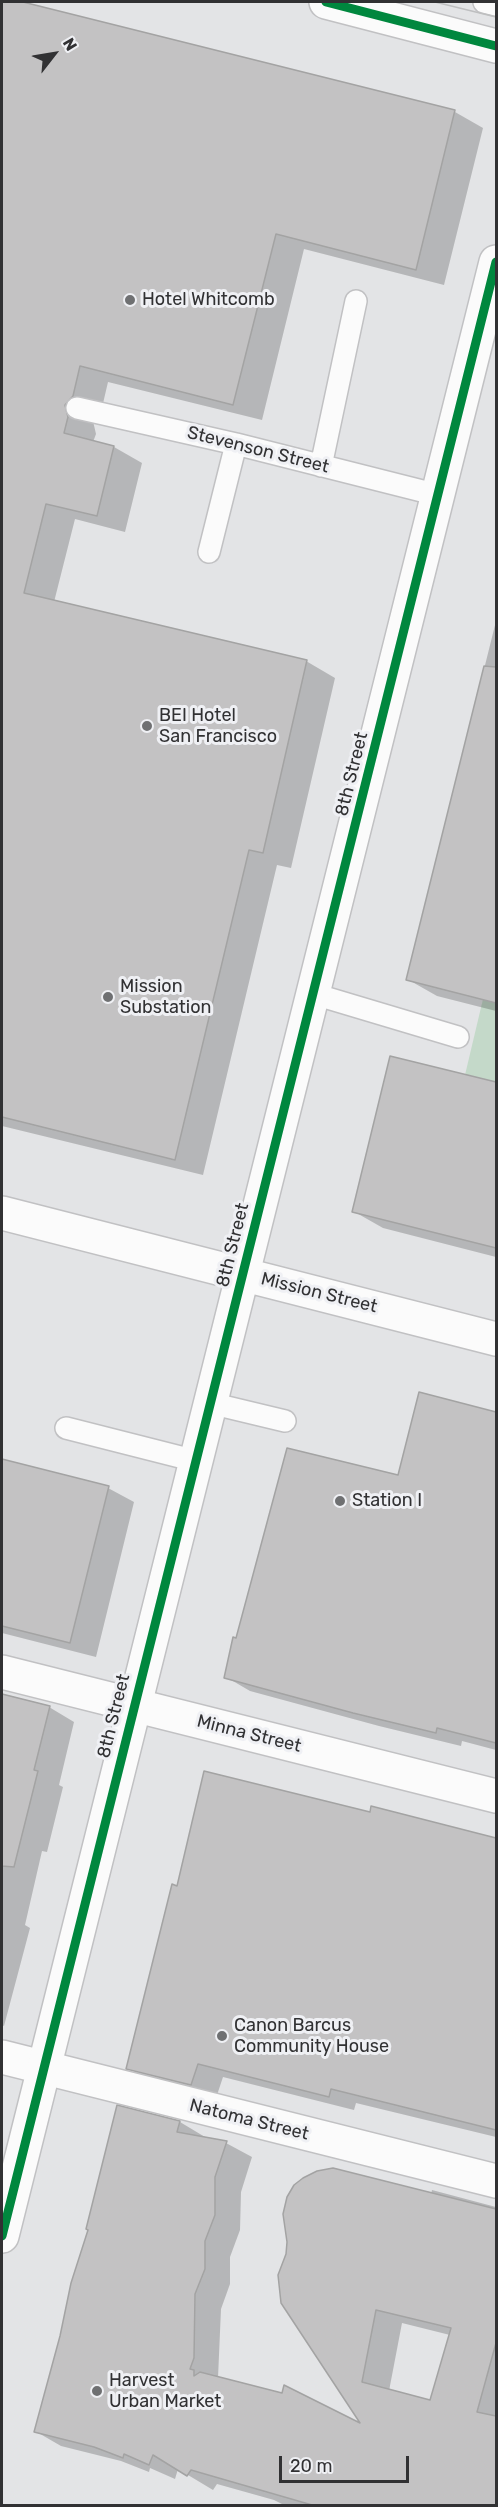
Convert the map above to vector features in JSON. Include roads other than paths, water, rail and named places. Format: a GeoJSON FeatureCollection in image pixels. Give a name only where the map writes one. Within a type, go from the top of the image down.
{"type":"FeatureCollection","features":[{"type":"Feature","properties":{"kind":"main road"},"geometry":{"type":"LineString","coordinates":[[326,2],[496,46]]}},
{"type":"Feature","properties":{"kind":"main road","name":"8th Street"},"geometry":{"type":"LineString","coordinates":[[2,2236],[496,262]]}},
{"type":"Feature","properties":{"kind":"main road","name":"Mission Street"},"geometry":{"type":"LineString","coordinates":[[2,1213],[496,1339]]}},
{"type":"Feature","properties":{"kind":"main road","name":"Minna Street"},"geometry":{"type":"LineString","coordinates":[[2,1672],[496,1796]]}},
{"type":"Feature","properties":{"kind":"main road","name":"Natoma Street"},"geometry":{"type":"LineString","coordinates":[[2,2057],[496,2181]]}},
{"type":"Feature","properties":{"kind":"lane"},"geometry":{"type":"LineString","coordinates":[[484,2],[496,5]]}},
{"type":"Feature","properties":{"kind":"lane"},"geometry":{"type":"LineString","coordinates":[[321,466],[356,301]]}},
{"type":"Feature","properties":{"kind":"lane","name":"Stevenson Street"},"geometry":{"type":"LineString","coordinates":[[77,408],[236,444],[438,495]]}},
{"type":"Feature","properties":{"kind":"lane"},"geometry":{"type":"LineString","coordinates":[[209,552],[236,444]]}},
{"type":"Feature","properties":{"kind":"lane"},"geometry":{"type":"LineString","coordinates":[[314,994],[458,1037]]}},
{"type":"Feature","properties":{"kind":"lane"},"geometry":{"type":"LineString","coordinates":[[210,1403],[285,1421]]}},
{"type":"Feature","properties":{"kind":"lane"},"geometry":{"type":"LineString","coordinates":[[66,1428],[196,1461]]}},
{"type":"Feature","properties":{"kind":"tram line"},"geometry":{"type":"LineString","coordinates":[[435,2],[496,17]]}},
{"type":"Feature","properties":{"kind":"place","name":"Hotel Whitcomb"},"geometry":{"type":"Point","coordinates":[130,300]}},
{"type":"Feature","properties":{"kind":"place","name":"BEI Hotel San Francisco"},"geometry":{"type":"Point","coordinates":[147,726]}},
{"type":"Feature","properties":{"kind":"place","name":"Mission Substation"},"geometry":{"type":"Point","coordinates":[108,997]}},
{"type":"Feature","properties":{"kind":"place","name":"Station I"},"geometry":{"type":"Point","coordinates":[340,1501]}},
{"type":"Feature","properties":{"kind":"place","name":"Canon Barcus Community House"},"geometry":{"type":"Point","coordinates":[222,2036]}},
{"type":"Feature","properties":{"kind":"place","name":"Harvest Urban Market"},"geometry":{"type":"Point","coordinates":[97,2391]}}]}
